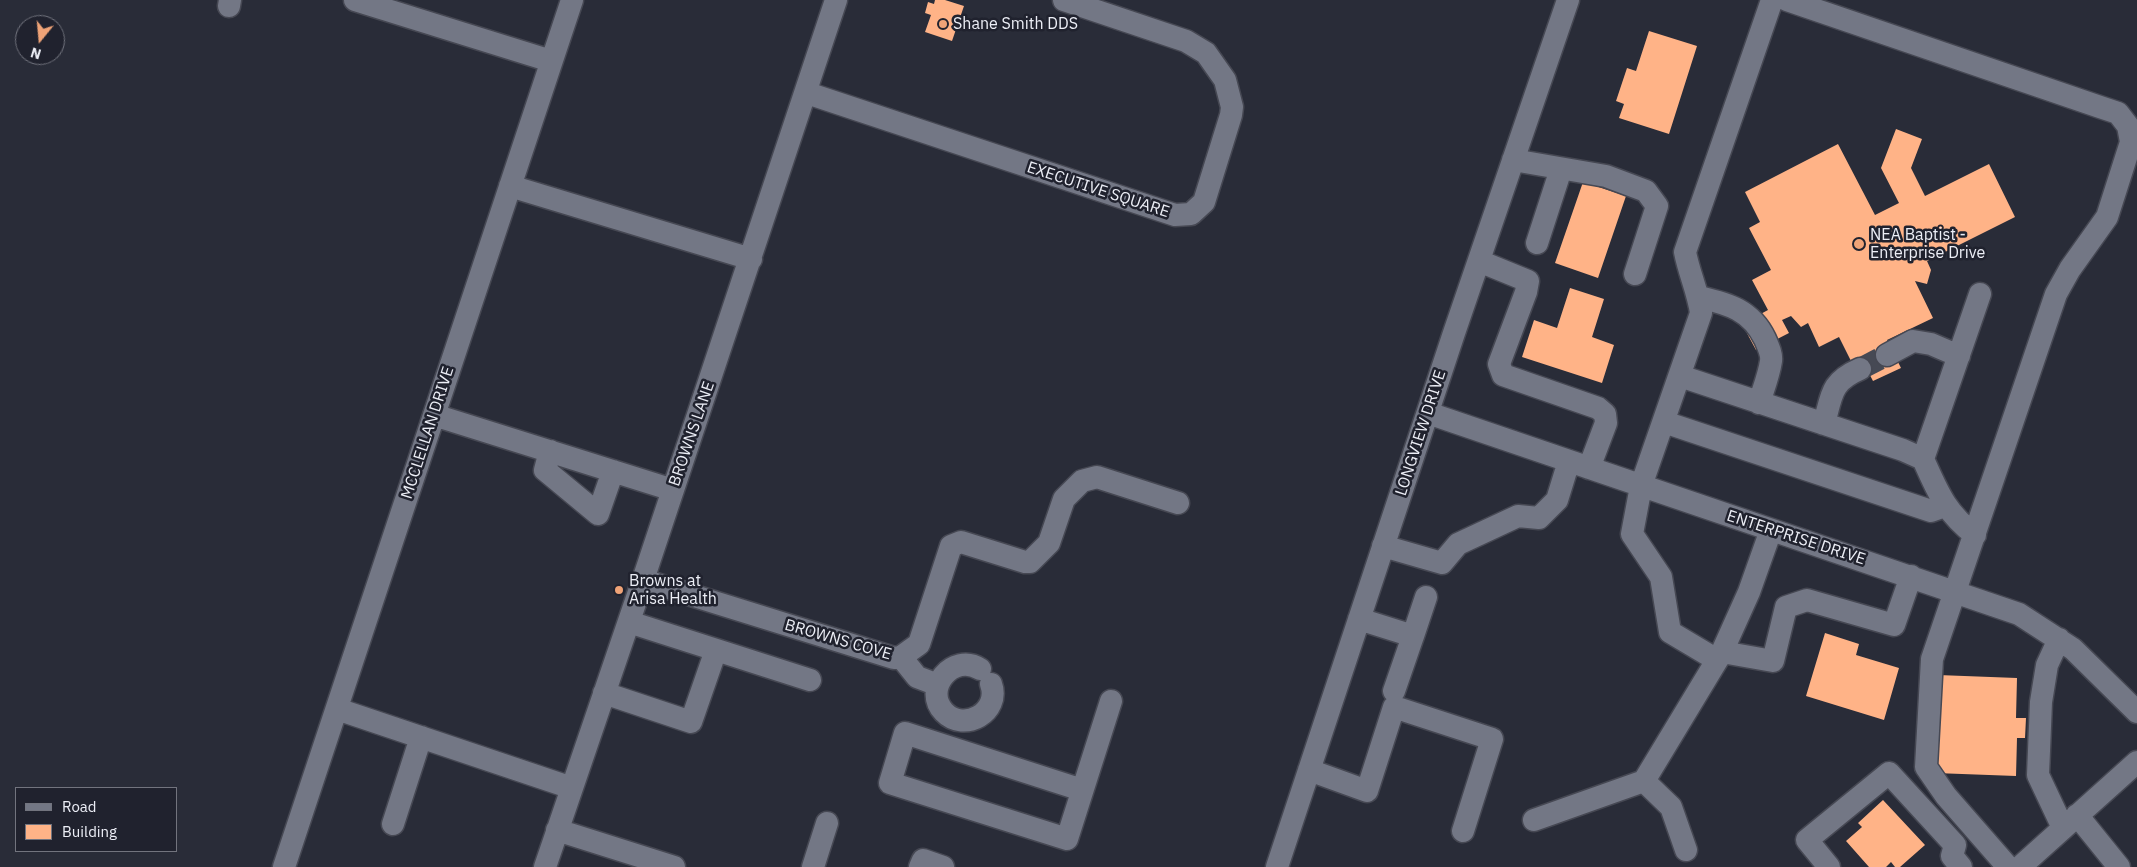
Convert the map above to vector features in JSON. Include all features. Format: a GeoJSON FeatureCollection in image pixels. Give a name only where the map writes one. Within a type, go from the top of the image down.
{"type":"FeatureCollection","features":[{"type":"Feature","properties":{"kind":"street"},"geometry":{"type":"LineString","coordinates":[[355,0],[551,61]]}},
{"type":"Feature","properties":{"kind":"street","name":"MCCLELLAN DRIVE"},"geometry":{"type":"LineString","coordinates":[[284,867],[572,0]]}},
{"type":"Feature","properties":{"kind":"street","name":"BROWNS LANE"},"geometry":{"type":"LineString","coordinates":[[545,867],[807,93],[836,0]]}},
{"type":"Feature","properties":{"kind":"street","name":"EXECUTIVE SQUARE"},"geometry":{"type":"LineString","coordinates":[[807,93],[1175,216],[1191,214],[1204,202],[1231,115],[1227,85],[1216,64],[1206,53],[1186,41],[1064,0]]}},
{"type":"Feature","properties":{"kind":"street","name":"LONGVIEW DRIVE"},"geometry":{"type":"LineString","coordinates":[[1277,867],[1383,546],[1568,0]]}},
{"type":"Feature","properties":{"kind":"street"},"geometry":{"type":"LineString","coordinates":[[1772,0],[1685,252],[1690,276],[1699,297],[1701,313],[1641,486],[1632,534],[1661,577],[1670,632],[1720,656],[1773,661],[1786,607],[1807,600],[1894,625],[1910,576]]}},
{"type":"Feature","properties":{"kind":"street"},"geometry":{"type":"LineString","coordinates":[[1787,0],[2100,106],[2118,113],[2128,126],[2131,142],[2107,217],[2070,269],[2056,294],[1932,659],[1926,767],[1946,796],[2008,867]]}},
{"type":"Feature","properties":{"kind":"street"},"geometry":{"type":"LineString","coordinates":[[1513,160],[1606,176],[1646,191],[1657,206],[1634,274]]}},
{"type":"Feature","properties":{"kind":"street"},"geometry":{"type":"LineString","coordinates":[[1537,243],[1561,169]]}},
{"type":"Feature","properties":{"kind":"street"},"geometry":{"type":"LineString","coordinates":[[510,186],[751,259]]}},
{"type":"Feature","properties":{"kind":"street"},"geometry":{"type":"LineString","coordinates":[[1383,546],[1442,563],[1458,544],[1518,516],[1539,518],[1558,500],[1606,423],[1605,414],[1598,408],[1503,375],[1499,364],[1526,292],[1528,281],[1479,261]]}},
{"type":"Feature","properties":{"kind":"street"},"geometry":{"type":"LineString","coordinates":[[1923,459],[1980,294]]}},
{"type":"Feature","properties":{"kind":"street"},"geometry":{"type":"LineString","coordinates":[[1699,297],[1724,303],[1747,315],[1758,324],[1769,347],[1772,360],[1759,403]]}},
{"type":"Feature","properties":{"kind":"street"},"geometry":{"type":"LineString","coordinates":[[1887,355],[1914,341],[1931,344],[1959,356]]}},
{"type":"Feature","properties":{"kind":"street"},"geometry":{"type":"LineString","coordinates":[[1824,424],[1834,390],[1843,377],[1860,369]]}},
{"type":"Feature","properties":{"kind":"street"},"geometry":{"type":"LineString","coordinates":[[1680,376],[1903,450],[1923,459],[1945,506],[1975,535]]}},
{"type":"Feature","properties":{"kind":"street","name":"ENTERPRISE DRIVE"},"geometry":{"type":"LineString","coordinates":[[1428,413],[2019,614],[2059,639],[2096,670],[2137,712]]}},
{"type":"Feature","properties":{"kind":"street"},"geometry":{"type":"LineString","coordinates":[[434,415],[673,490]]}},
{"type":"Feature","properties":{"kind":"street"},"geometry":{"type":"LineString","coordinates":[[1664,422],[1931,511],[1945,506]]}},
{"type":"Feature","properties":{"kind":"street"},"geometry":{"type":"LineString","coordinates":[[550,451],[545,470],[598,514],[613,471]]}},
{"type":"Feature","properties":{"kind":"street","name":"BROWNS COVE"},"geometry":{"type":"LineString","coordinates":[[643,580],[894,658],[916,649],[919,644],[951,546],[955,542],[961,542],[1024,562],[1030,562],[1049,543],[1064,499],[1082,481],[1097,477],[1178,503]]}},
{"type":"Feature","properties":{"kind":"street"},"geometry":{"type":"LineString","coordinates":[[1534,820],[1644,781],[1720,656],[1749,592],[1771,530]]}},
{"type":"Feature","properties":{"kind":"street"},"geometry":{"type":"LineString","coordinates":[[1394,691],[1426,597]]}},
{"type":"Feature","properties":{"kind":"street"},"geometry":{"type":"LineString","coordinates":[[1359,619],[1413,636]]}},
{"type":"Feature","properties":{"kind":"street"},"geometry":{"type":"LineString","coordinates":[[629,622],[810,680]]}},
{"type":"Feature","properties":{"kind":"street"},"geometry":{"type":"LineString","coordinates":[[2059,639],[2048,665],[2042,702],[2038,775],[2070,821],[2119,867]]}},
{"type":"Feature","properties":{"kind":"street"},"geometry":{"type":"LineString","coordinates":[[604,693],[692,722],[716,650]]}},
{"type":"Feature","properties":{"kind":"street"},"geometry":{"type":"LineString","coordinates":[[900,657],[916,677],[938,685]]}},
{"type":"Feature","properties":{"kind":"street"},"geometry":{"type":"LineString","coordinates":[[966,665],[985,677],[993,698],[984,714],[967,721],[949,717],[938,703],[938,685],[942,677],[957,666],[966,665]]}},
{"type":"Feature","properties":{"kind":"street"},"geometry":{"type":"LineString","coordinates":[[1082,790],[905,733],[890,782],[1067,839],[1111,701]]}},
{"type":"Feature","properties":{"kind":"street"},"geometry":{"type":"LineString","coordinates":[[1308,770],[1367,791],[1394,707],[1492,739],[1463,831]]}},
{"type":"Feature","properties":{"kind":"street"},"geometry":{"type":"LineString","coordinates":[[337,709],[572,788]]}},
{"type":"Feature","properties":{"kind":"street"},"geometry":{"type":"LineString","coordinates":[[940,744],[949,717]]}},
{"type":"Feature","properties":{"kind":"street"},"geometry":{"type":"LineString","coordinates":[[393,824],[422,737]]}},
{"type":"Feature","properties":{"kind":"street"},"geometry":{"type":"LineString","coordinates":[[2020,867],[2137,762]]}},
{"type":"Feature","properties":{"kind":"street"},"geometry":{"type":"LineString","coordinates":[[1829,867],[1807,840],[1889,773],[1955,845],[1951,863]]}},
{"type":"Feature","properties":{"kind":"street"},"geometry":{"type":"LineString","coordinates":[[1644,781],[1671,807],[1686,850]]}},
{"type":"Feature","properties":{"kind":"street"},"geometry":{"type":"LineString","coordinates":[[813,867],[827,823]]}},
{"type":"Feature","properties":{"kind":"street"},"geometry":{"type":"LineString","coordinates":[[558,830],[617,858],[674,867]]}},
{"type":"Feature","properties":{"kind":"street"},"geometry":{"type":"LineString","coordinates":[[920,867],[923,860],[943,867]]}},
{"type":"Feature","properties":{"kind":"building","name":"Shane Smith DDS"},"geometry":{"type":"Polygon","coordinates":[[[935,0],[945,0],[964,6],[952,41],[925,32],[931,15],[925,13],[928,2],[934,4],[935,0]]]}},
{"type":"Feature","properties":{"kind":"building"},"geometry":{"type":"Polygon","coordinates":[[[1649,31],[1697,46],[1669,134],[1619,118],[1624,104],[1616,101],[1627,68],[1636,71],[1649,31]]]}},
{"type":"Feature","properties":{"kind":"building","name":"NEA Baptist - Enterprise Drive"},"geometry":{"type":"Polygon","coordinates":[[[1896,129],[1922,139],[1911,168],[1925,196],[1989,164],[2015,217],[1927,261],[1931,270],[1927,284],[1915,281],[1933,318],[1887,340],[1901,368],[1873,381],[1862,360],[1853,365],[1839,337],[1819,347],[1808,323],[1801,327],[1791,316],[1782,320],[1789,333],[1756,350],[1742,324],[1768,310],[1752,280],[1771,270],[1749,228],[1760,222],[1745,192],[1838,144],[1875,215],[1899,203],[1881,168],[1896,129]]]}},
{"type":"Feature","properties":{"kind":"building"},"geometry":{"type":"Polygon","coordinates":[[[1583,182],[1626,196],[1598,278],[1555,263],[1583,182]]]}},
{"type":"Feature","properties":{"kind":"building"},"geometry":{"type":"Polygon","coordinates":[[[1570,288],[1604,299],[1592,337],[1614,345],[1602,383],[1522,357],[1534,320],[1557,328],[1570,288]]]}},
{"type":"Feature","properties":{"kind":"building"},"geometry":{"type":"Polygon","coordinates":[[[1825,633],[1859,644],[1856,655],[1899,668],[1884,720],[1806,696],[1825,633]]]}},
{"type":"Feature","properties":{"kind":"building"},"geometry":{"type":"Polygon","coordinates":[[[1938,675],[2017,678],[2016,718],[2026,718],[2025,738],[2017,738],[2016,776],[1935,773],[1938,675]]]}},
{"type":"Feature","properties":{"kind":"building"},"geometry":{"type":"Polygon","coordinates":[[[1883,800],[1925,845],[1900,867],[1895,867],[1891,862],[1886,867],[1869,867],[1846,841],[1862,827],[1858,823],[1883,800]]]}},
{"type":"Feature","properties":{"kind":"tunnel"},"geometry":{"type":"LineString","coordinates":[[1860,369],[1887,355]]}},
{"type":"Feature","properties":{"kind":"place","name":"Shane Smith DDS"},"geometry":{"type":"Point","coordinates":[943,24]}},
{"type":"Feature","properties":{"kind":"place","name":"NEA Baptist - Enterprise Drive"},"geometry":{"type":"Point","coordinates":[1859,244]}},
{"type":"Feature","properties":{"kind":"place","name":"Browns at Arisa Health"},"geometry":{"type":"Point","coordinates":[619,590]}}]}
